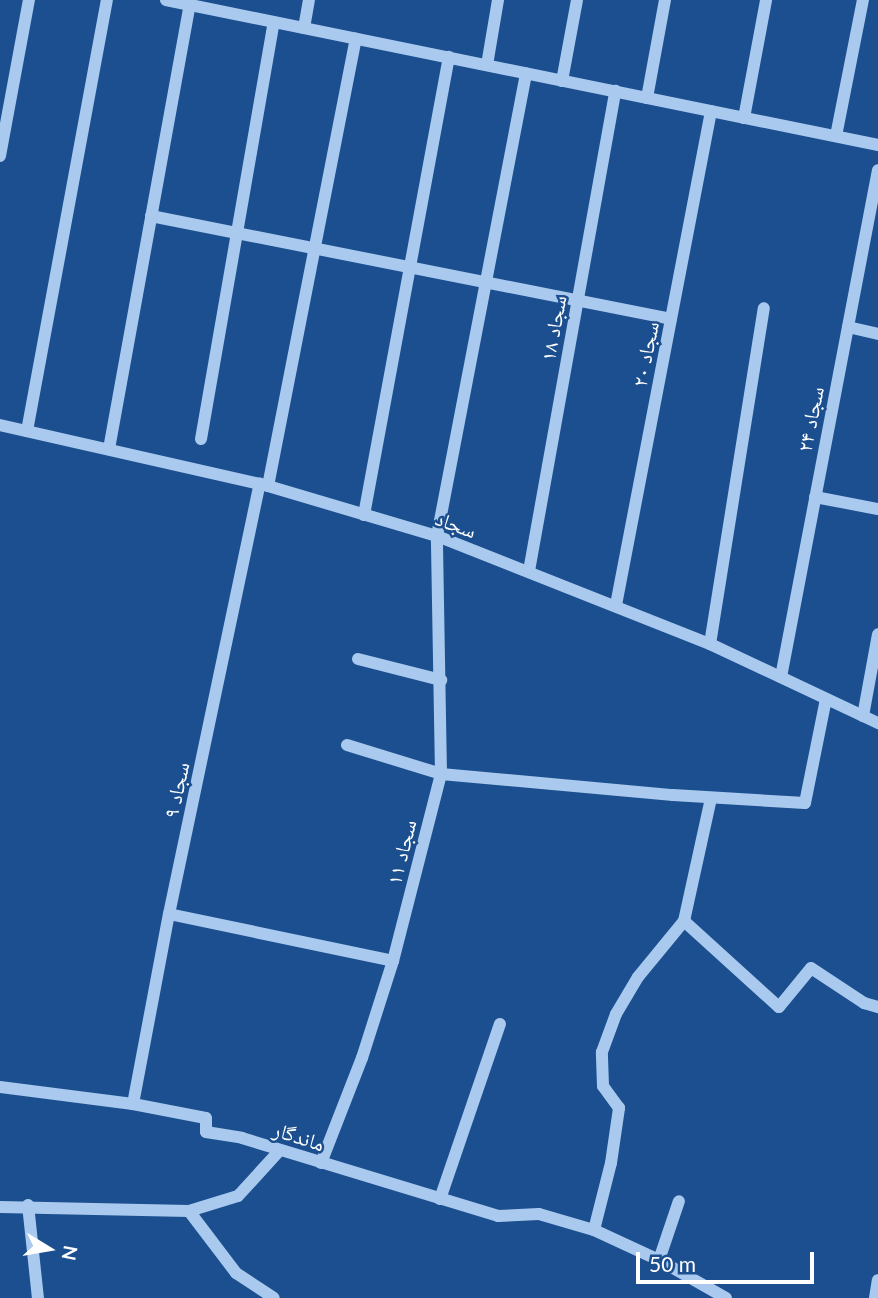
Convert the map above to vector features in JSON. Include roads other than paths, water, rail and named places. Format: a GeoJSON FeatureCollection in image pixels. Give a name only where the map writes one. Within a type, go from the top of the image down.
{"type":"FeatureCollection","features":[{"type":"Feature","properties":{"kind":"street"},"geometry":{"type":"LineString","coordinates":[[0,156],[29,0]]}},
{"type":"Feature","properties":{"kind":"street"},"geometry":{"type":"LineString","coordinates":[[27,431],[107,0]]}},
{"type":"Feature","properties":{"kind":"street"},"geometry":{"type":"LineString","coordinates":[[166,0],[878,145]]}},
{"type":"Feature","properties":{"kind":"street"},"geometry":{"type":"LineString","coordinates":[[304,28],[309,0]]}},
{"type":"Feature","properties":{"kind":"street"},"geometry":{"type":"LineString","coordinates":[[486,65],[498,0]]}},
{"type":"Feature","properties":{"kind":"street"},"geometry":{"type":"LineString","coordinates":[[562,80],[577,0]]}},
{"type":"Feature","properties":{"kind":"street"},"geometry":{"type":"LineString","coordinates":[[647,98],[665,0]]}},
{"type":"Feature","properties":{"kind":"street"},"geometry":{"type":"LineString","coordinates":[[744,118],[766,0]]}},
{"type":"Feature","properties":{"kind":"street"},"geometry":{"type":"LineString","coordinates":[[836,136],[863,0]]}},
{"type":"Feature","properties":{"kind":"street"},"geometry":{"type":"LineString","coordinates":[[108,449],[190,5]]}},
{"type":"Feature","properties":{"kind":"street"},"geometry":{"type":"LineString","coordinates":[[201,439],[274,22]]}},
{"type":"Feature","properties":{"kind":"street","name":"سجاد ۹"},"geometry":{"type":"LineString","coordinates":[[133,1104],[169,914],[264,485],[356,39]]}},
{"type":"Feature","properties":{"kind":"street"},"geometry":{"type":"LineString","coordinates":[[363,515],[449,57]]}},
{"type":"Feature","properties":{"kind":"street","name":"سجاد ۱۱"},"geometry":{"type":"LineString","coordinates":[[321,1164],[362,1058],[393,961],[441,774],[437,536],[526,73]]}},
{"type":"Feature","properties":{"kind":"street","name":"سجاد ۱۸"},"geometry":{"type":"LineString","coordinates":[[529,571],[615,91]]}},
{"type":"Feature","properties":{"kind":"street","name":"سجاد ۲۰"},"geometry":{"type":"LineString","coordinates":[[616,605],[711,111]]}},
{"type":"Feature","properties":{"kind":"street","name":"سجاد ۲۴"},"geometry":{"type":"LineString","coordinates":[[781,677],[878,170]]}},
{"type":"Feature","properties":{"kind":"street"},"geometry":{"type":"LineString","coordinates":[[151,216],[671,319]]}},
{"type":"Feature","properties":{"kind":"street"},"geometry":{"type":"LineString","coordinates":[[710,644],[764,308]]}},
{"type":"Feature","properties":{"kind":"street"},"geometry":{"type":"LineString","coordinates":[[848,327],[878,334]]}},
{"type":"Feature","properties":{"kind":"street","name":"سجاد"},"geometry":{"type":"LineString","coordinates":[[0,425],[264,485],[437,536],[710,644],[878,723]]}},
{"type":"Feature","properties":{"kind":"street"},"geometry":{"type":"LineString","coordinates":[[815,497],[878,509]]}},
{"type":"Feature","properties":{"kind":"street"},"geometry":{"type":"LineString","coordinates":[[863,716],[878,634]]}},
{"type":"Feature","properties":{"kind":"street"},"geometry":{"type":"LineString","coordinates":[[358,659],[440,680]]}},
{"type":"Feature","properties":{"kind":"street"},"geometry":{"type":"LineString","coordinates":[[347,745],[441,774],[711,798],[805,803],[826,699]]}},
{"type":"Feature","properties":{"kind":"street"},"geometry":{"type":"LineString","coordinates":[[594,1230],[611,1163],[619,1108],[603,1086],[602,1052],[616,1014],[638,977],[684,921],[711,798]]}},
{"type":"Feature","properties":{"kind":"street"},"geometry":{"type":"LineString","coordinates":[[169,914],[393,961]]}},
{"type":"Feature","properties":{"kind":"street"},"geometry":{"type":"LineString","coordinates":[[684,921],[779,1007],[811,968],[864,1003],[878,1007]]}},
{"type":"Feature","properties":{"kind":"street"},"geometry":{"type":"LineString","coordinates":[[440,1199],[500,1024]]}},
{"type":"Feature","properties":{"kind":"street","name":"ماندگار"},"geometry":{"type":"LineString","coordinates":[[0,1087],[133,1104],[206,1118],[206,1132],[242,1138],[498,1216],[538,1214],[594,1230],[659,1260],[709,1295],[726,1298]]}},
{"type":"Feature","properties":{"kind":"street"},"geometry":{"type":"LineString","coordinates":[[0,1207],[28,1205],[189,1211],[238,1196],[280,1150]]}},
{"type":"Feature","properties":{"kind":"street"},"geometry":{"type":"LineString","coordinates":[[659,1260],[679,1201]]}},
{"type":"Feature","properties":{"kind":"street"},"geometry":{"type":"LineString","coordinates":[[28,1205],[38,1298]]}},
{"type":"Feature","properties":{"kind":"street"},"geometry":{"type":"LineString","coordinates":[[189,1211],[236,1273],[274,1298]]}},
{"type":"Feature","properties":{"kind":"street"},"geometry":{"type":"LineString","coordinates":[[875,1298],[878,1280]]}}]}
